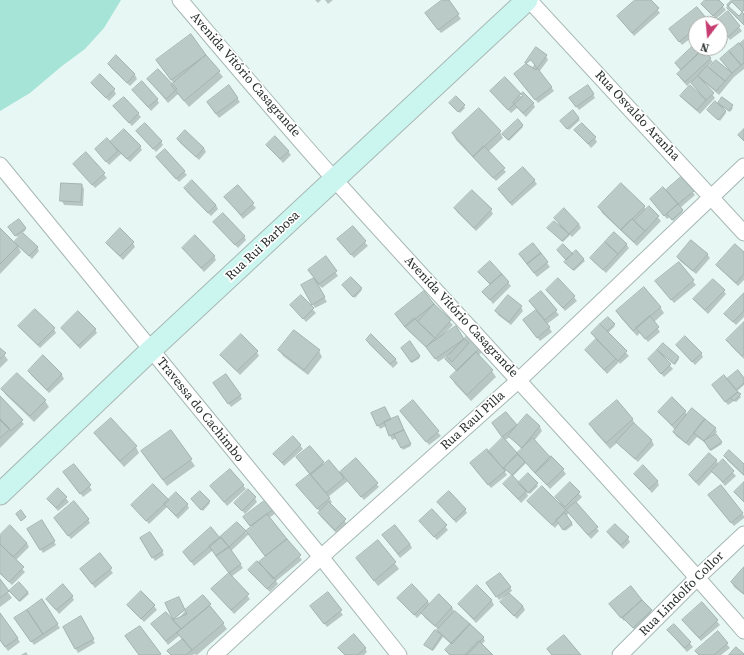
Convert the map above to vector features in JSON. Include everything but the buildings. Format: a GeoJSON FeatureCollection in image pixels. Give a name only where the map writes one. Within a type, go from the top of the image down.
{"type":"FeatureCollection","features":[{"type":"Feature","properties":{"kind":"street","name":"Avenida Vitório Casagrande"},"geometry":{"type":"LineString","coordinates":[[180,0],[335,179],[698,577],[744,631]]}},
{"type":"Feature","properties":{"kind":"street","name":"Rua Rui Barbosa"},"geometry":{"type":"LineString","coordinates":[[0,494],[150,350],[528,0]]}},
{"type":"Feature","properties":{"kind":"street","name":"Rua Osvaldo Aranha"},"geometry":{"type":"LineString","coordinates":[[528,0],[744,233]]}},
{"type":"Feature","properties":{"kind":"street","name":"Travessa do Cachimbo"},"geometry":{"type":"LineString","coordinates":[[0,165],[321,557],[399,655]]}},
{"type":"Feature","properties":{"kind":"street","name":"Rua Raul Pilla"},"geometry":{"type":"LineString","coordinates":[[216,655],[321,557],[519,380],[744,166]]}},
{"type":"Feature","properties":{"kind":"street","name":"Rua Lindolfo Collor"},"geometry":{"type":"LineString","coordinates":[[620,655],[698,577],[744,534]]}},
{"type":"Feature","properties":{"kind":"green space"},"geometry":{"type":"Polygon","coordinates":[[[0,0],[121,0],[104,28],[85,49],[30,93],[0,111],[0,0]]]}}]}
